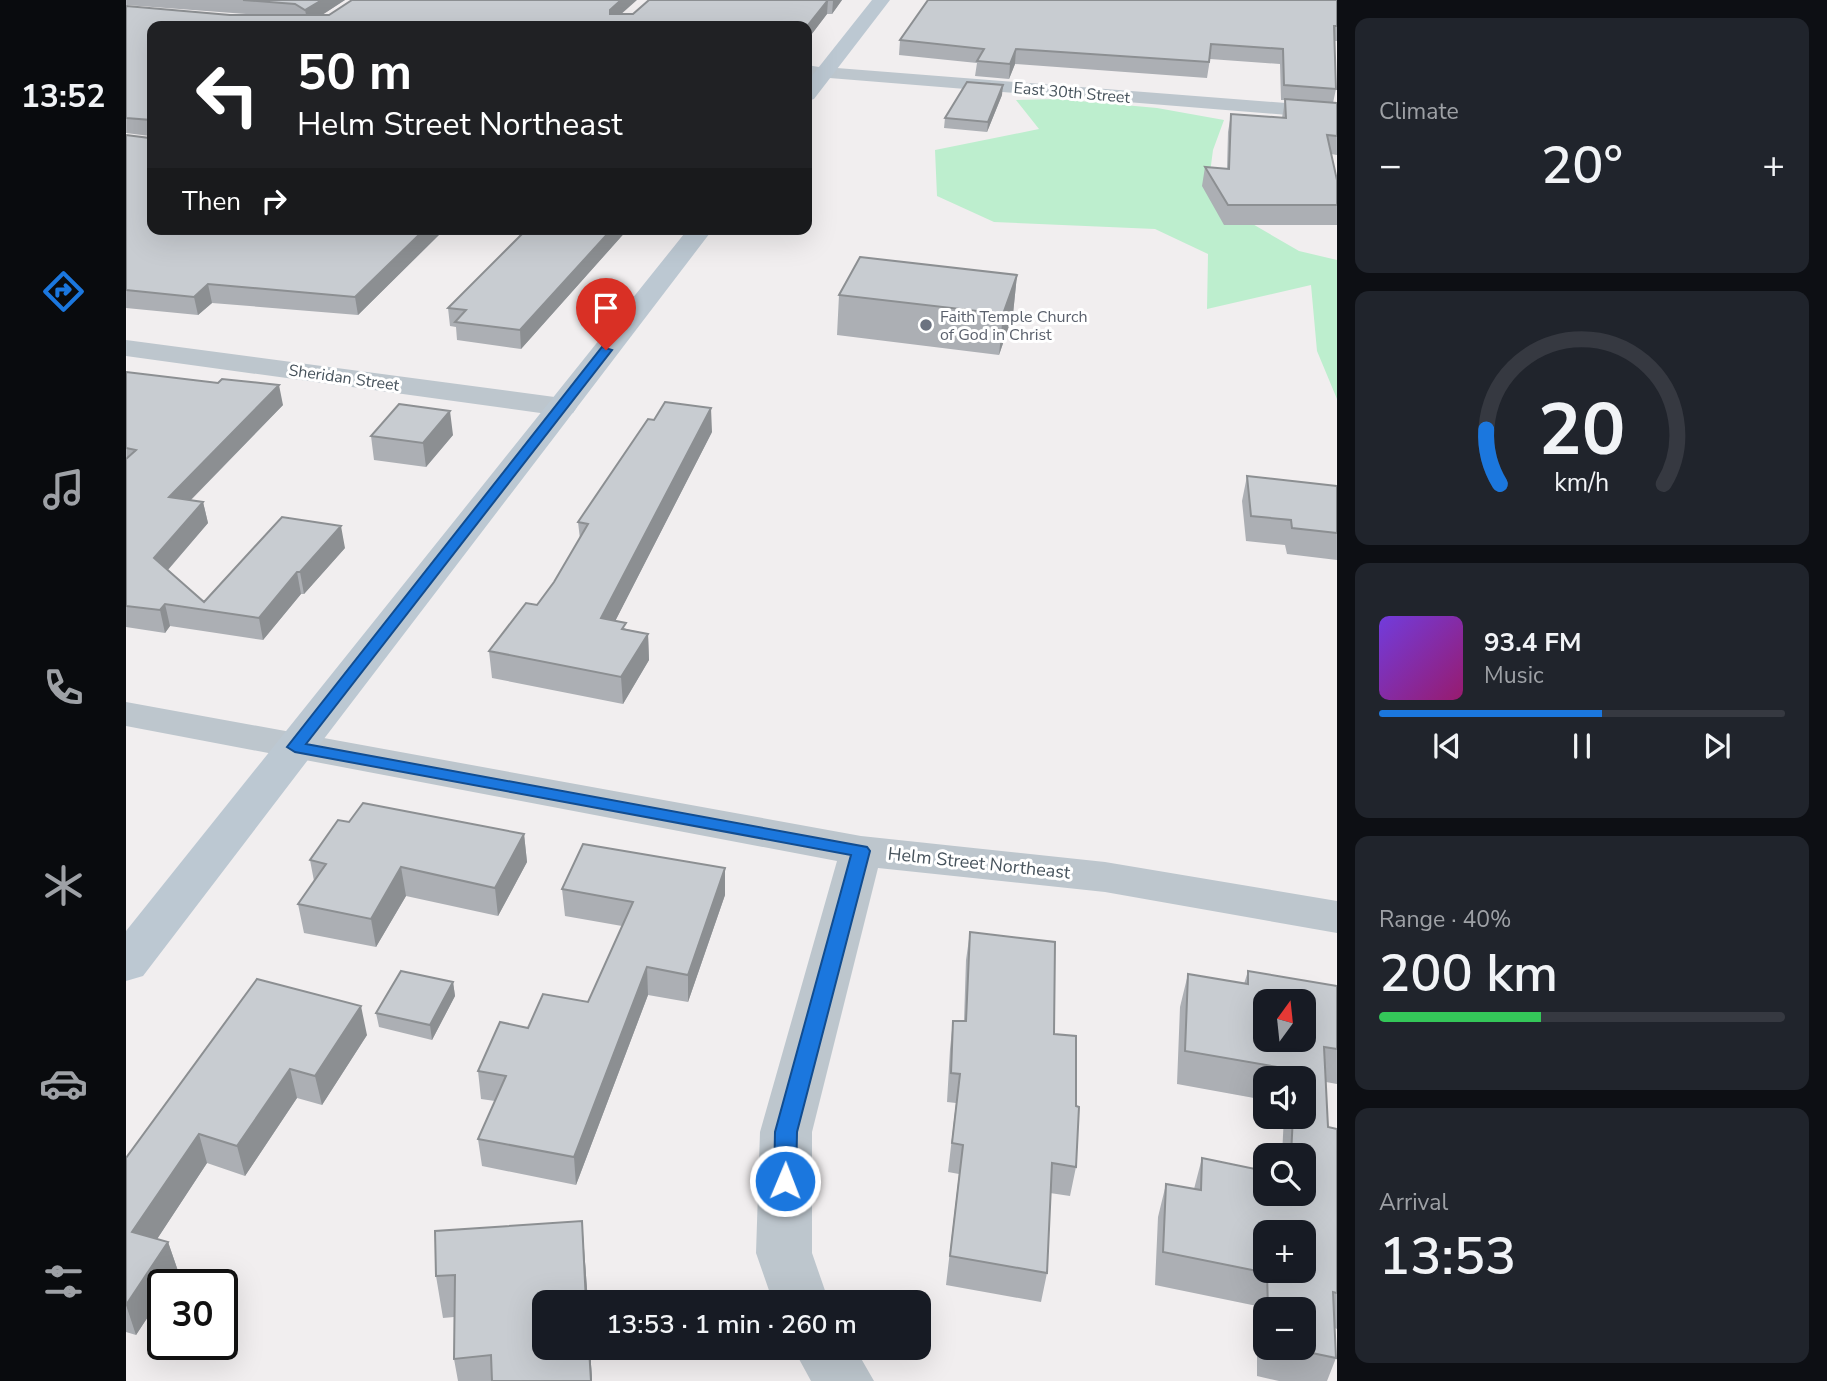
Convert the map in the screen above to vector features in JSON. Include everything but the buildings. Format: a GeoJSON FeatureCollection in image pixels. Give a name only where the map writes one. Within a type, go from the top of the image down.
{"type":"FeatureCollection","features":[{"type":"Feature","properties":{"kind":"main road"},"geometry":{"type":"LineString","coordinates":[[815,72],[881,0]]}},
{"type":"Feature","properties":{"kind":"main road"},"geometry":{"type":"LineString","coordinates":[[126,964],[696,235]]}},
{"type":"Feature","properties":{"kind":"street","name":"East 30th Street"},"geometry":{"type":"LineString","coordinates":[[815,72],[1337,114]]}},
{"type":"Feature","properties":{"kind":"street","name":"Sheridan Street"},"geometry":{"type":"LineString","coordinates":[[126,348],[562,407]]}},
{"type":"Feature","properties":{"kind":"street","name":"Helm Street Northeast"},"geometry":{"type":"LineString","coordinates":[[126,714],[861,851],[1105,877],[1337,917]]}},
{"type":"Feature","properties":{"kind":"street"},"geometry":{"type":"LineString","coordinates":[[797,1290],[784,1253],[786,1132],[861,851]]}},
{"type":"Feature","properties":{"kind":"street"},"geometry":{"type":"LineString","coordinates":[[830,1360],[844,1381]]}},
{"type":"Feature","properties":{"kind":"green space"},"geometry":{"type":"Polygon","coordinates":[[[1058,99],[1157,108],[1224,120],[1213,150],[1208,188],[1225,208],[1299,251],[1337,260],[1337,399],[1317,351],[1311,285],[1207,309],[1208,254],[1155,229],[994,222],[937,196],[935,150],[1039,129],[1016,100],[1058,99]]]}},
{"type":"Feature","properties":{"kind":"place","name":"Faith Temple Church of God in Christ"},"geometry":{"type":"Point","coordinates":[926,325]}},
{"type":"Feature","properties":{"kind":"route"},"geometry":{"type":"LineString","coordinates":[[606,350],[295,747],[861,851],[786,1132],[785,1181]]}}]}
